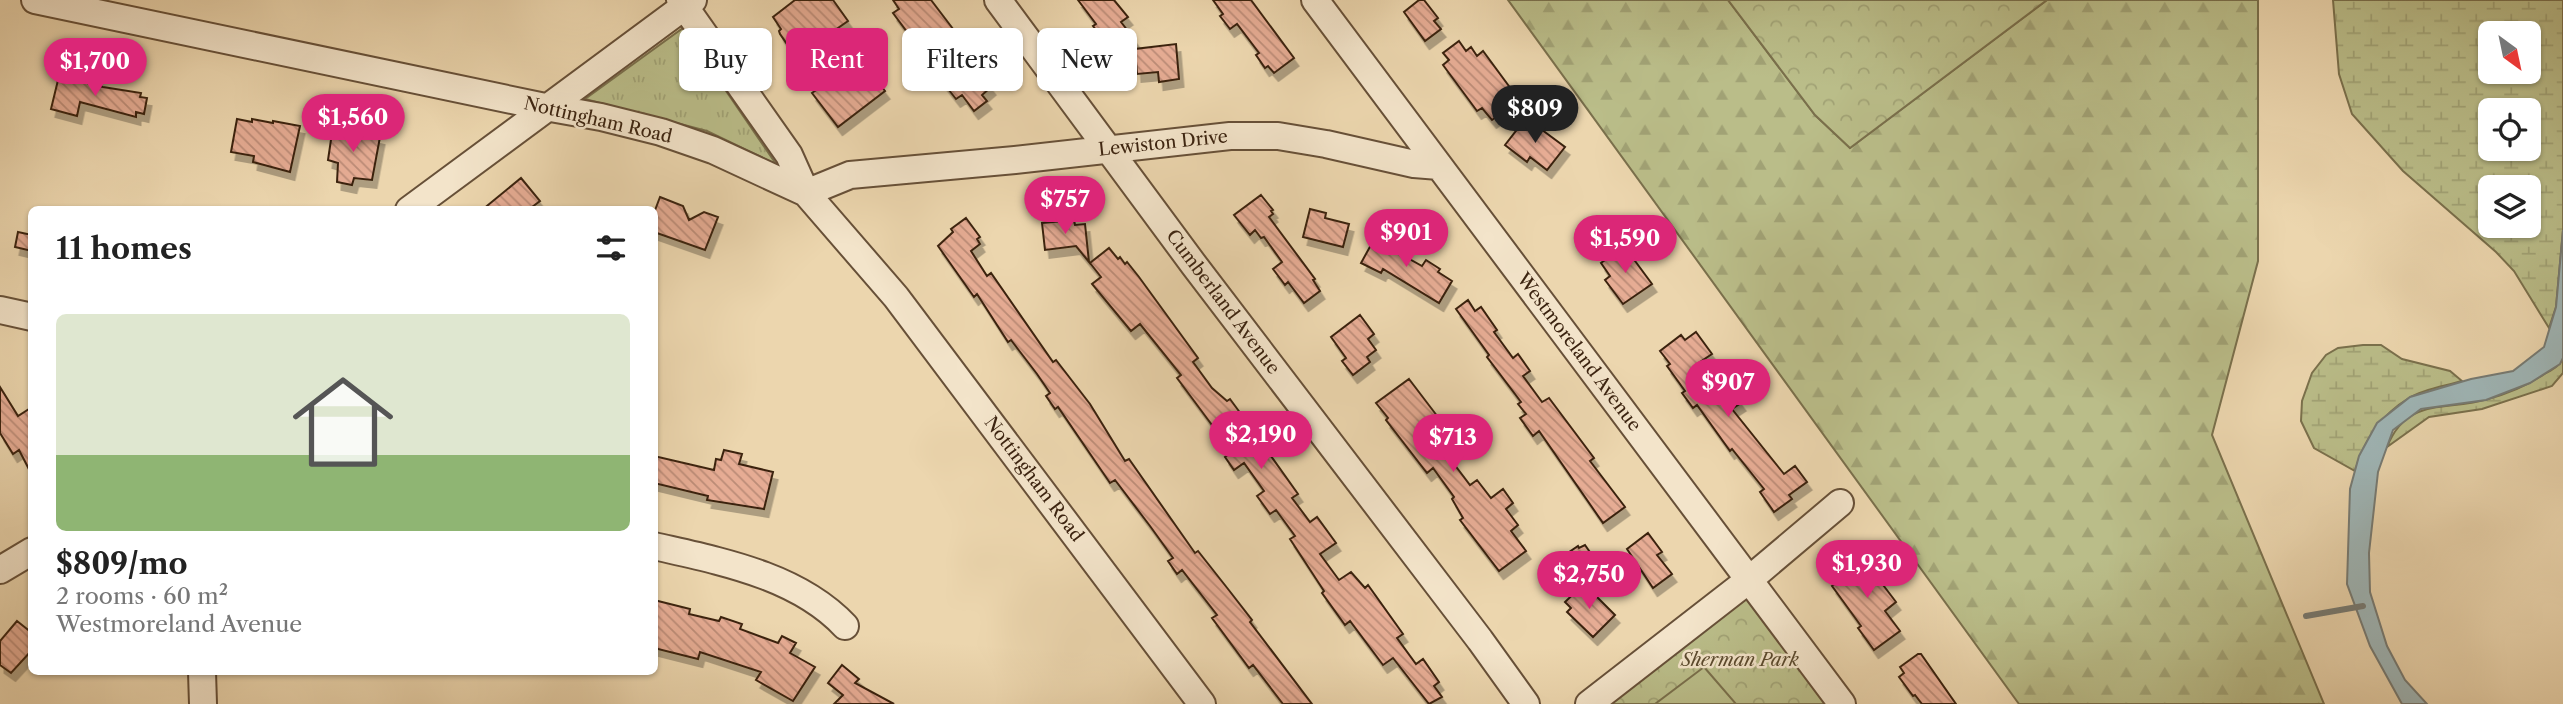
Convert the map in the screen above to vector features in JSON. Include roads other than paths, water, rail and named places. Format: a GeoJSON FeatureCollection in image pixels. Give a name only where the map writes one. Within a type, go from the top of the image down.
{"type":"FeatureCollection","features":[{"type":"Feature","properties":{"kind":"street","name":"Nottingham Road"},"geometry":{"type":"LineString","coordinates":[[35,0],[661,132],[713,150],[806,193],[897,296],[1202,704]]}},
{"type":"Feature","properties":{"kind":"street","name":"Cumberland Avenue"},"geometry":{"type":"LineString","coordinates":[[998,0],[1194,265],[1526,704]]}},
{"type":"Feature","properties":{"kind":"street","name":"Westmoreland Avenue"},"geometry":{"type":"LineString","coordinates":[[1315,0],[1842,704]]}},
{"type":"Feature","properties":{"kind":"street"},"geometry":{"type":"LineString","coordinates":[[414,206],[686,2],[789,155],[806,193]]}},
{"type":"Feature","properties":{"kind":"street","name":"Lewiston Drive"},"geometry":{"type":"LineString","coordinates":[[806,193],[850,176],[1230,136],[1278,136],[1414,164],[1439,166]]}},
{"type":"Feature","properties":{"kind":"street"},"geometry":{"type":"LineString","coordinates":[[0,310],[28,316]]}},
{"type":"Feature","properties":{"kind":"street"},"geometry":{"type":"LineString","coordinates":[[1589,704],[1750,579],[1840,503]]}},
{"type":"Feature","properties":{"kind":"street"},"geometry":{"type":"LineString","coordinates":[[658,547],[742,569],[787,586],[834,614],[845,626]]}},
{"type":"Feature","properties":{"kind":"street"},"geometry":{"type":"LineString","coordinates":[[0,570],[28,553]]}},
{"type":"Feature","properties":{"kind":"street"},"geometry":{"type":"LineString","coordinates":[[202,675],[202,704]]}},
{"type":"Feature","properties":{"kind":"water"},"geometry":{"type":"Polygon","coordinates":[[[2563,230],[2563,358],[2560,364],[2530,383],[2486,400],[2421,409],[2393,430],[2378,472],[2369,553],[2370,592],[2387,646],[2405,680],[2427,704],[2402,704],[2370,646],[2347,584],[2350,489],[2359,456],[2377,423],[2410,397],[2471,379],[2513,371],[2544,347],[2556,307],[2563,230]]]}},
{"type":"Feature","properties":{"kind":"waterway"},"geometry":{"type":"LineString","coordinates":[[2306,616],[2363,606]]}},
{"type":"Feature","properties":{"kind":"park label","name":"Sherman Park"},"geometry":{"type":"Point","coordinates":[1740,660]}}]}
